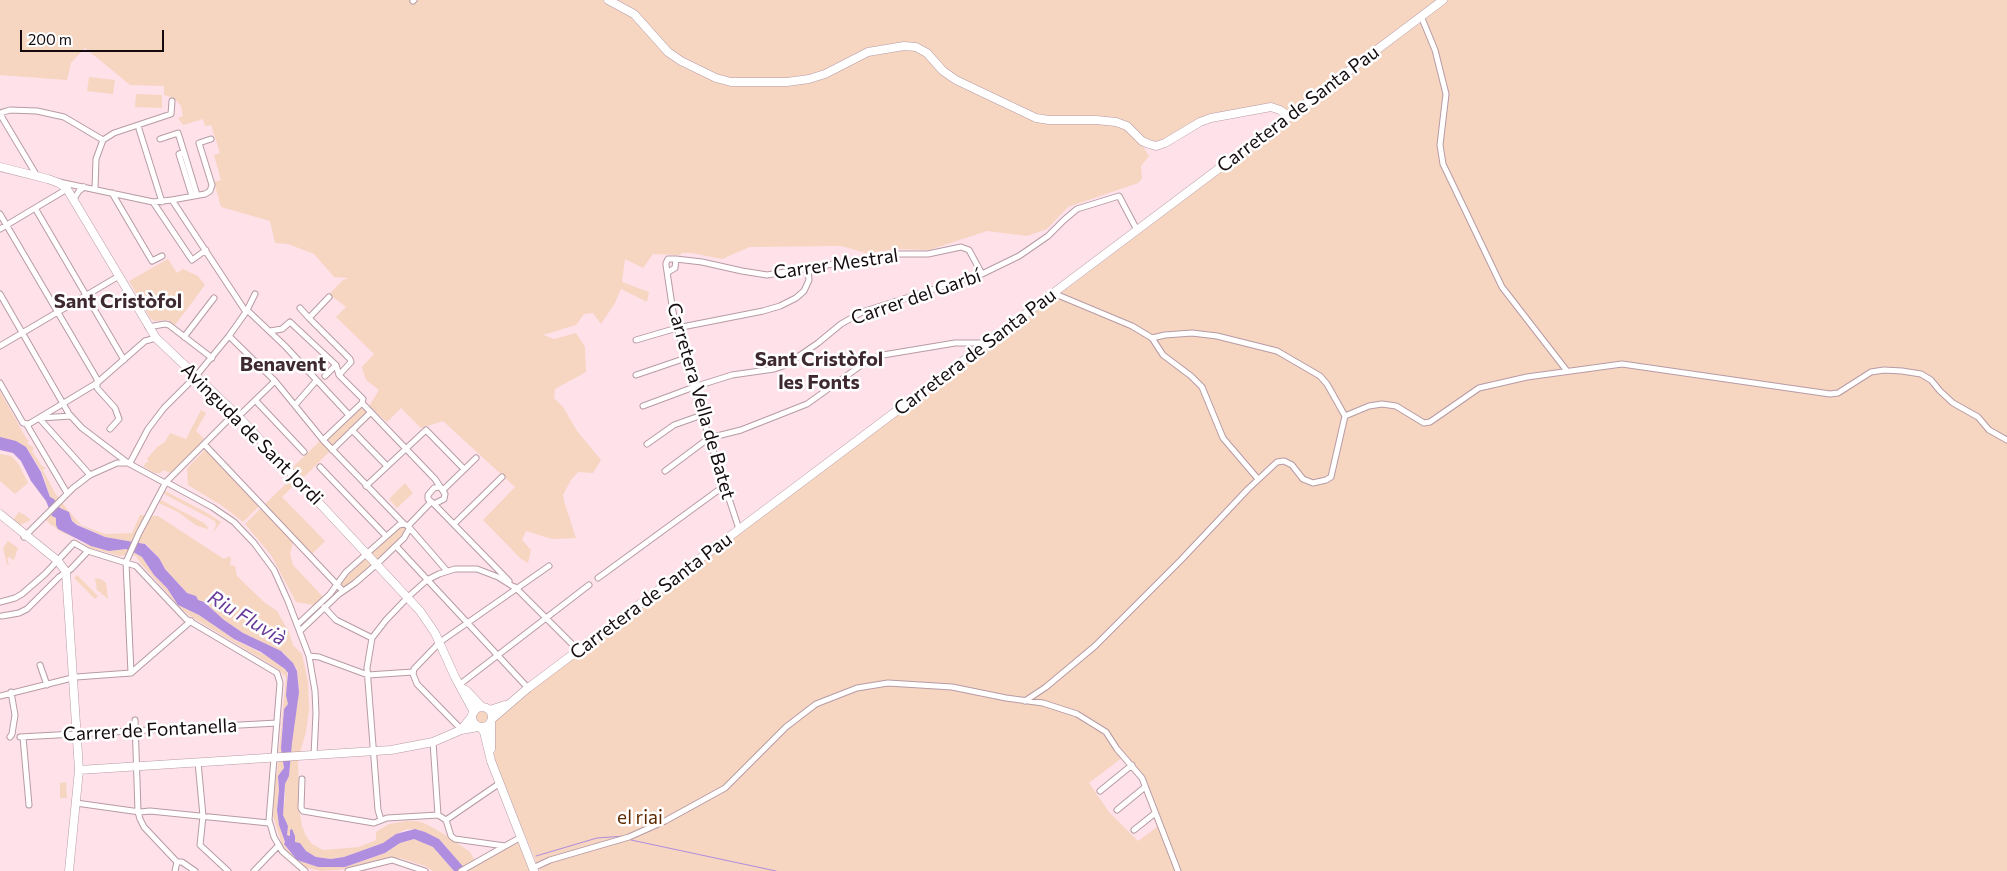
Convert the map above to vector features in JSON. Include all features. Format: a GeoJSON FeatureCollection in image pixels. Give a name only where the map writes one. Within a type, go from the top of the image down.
{"type":"FeatureCollection","features":[{"type":"Feature","properties":{"kind":"main road"},"geometry":{"type":"LineString","coordinates":[[608,0],[634,14],[668,52],[716,78],[731,82],[788,82],[809,79],[825,74],[868,52],[904,46],[916,47],[927,53],[943,71],[956,80],[1036,118],[1116,122],[1127,126],[1142,141],[1156,146],[1211,118],[1271,107],[1280,110],[1289,117]]}},
{"type":"Feature","properties":{"kind":"main road","name":"Carretera de Santa Pau"},"geometry":{"type":"LineString","coordinates":[[492,721],[506,705],[578,650],[1443,0]]}},
{"type":"Feature","properties":{"kind":"main road","name":"Avinguda de Sant Jordi"},"geometry":{"type":"LineString","coordinates":[[0,167],[48,179],[59,183],[67,189],[156,338],[237,415],[378,563],[426,618],[440,642],[473,714]]}},
{"type":"Feature","properties":{"kind":"main road"},"geometry":{"type":"LineString","coordinates":[[0,514],[58,561],[66,572],[79,770],[68,871]]}},
{"type":"Feature","properties":{"kind":"main road","name":"Avinguda de Sant Jordi"},"geometry":{"type":"LineString","coordinates":[[460,686],[486,708]]}},
{"type":"Feature","properties":{"kind":"main road","name":"Carretera de Santa Pau"},"geometry":{"type":"LineString","coordinates":[[486,708],[506,705]]}},
{"type":"Feature","properties":{"kind":"main road"},"geometry":{"type":"LineString","coordinates":[[460,731],[473,714],[486,708],[492,721],[491,760]]}},
{"type":"Feature","properties":{"kind":"main road"},"geometry":{"type":"LineString","coordinates":[[473,714],[474,723],[484,732],[491,760],[534,869]]}},
{"type":"Feature","properties":{"kind":"main road"},"geometry":{"type":"LineString","coordinates":[[79,770],[399,749],[433,742],[460,731],[486,727],[492,721]]}},
{"type":"Feature","properties":{"kind":"street"},"geometry":{"type":"LineString","coordinates":[[1421,16],[1436,50],[1446,94],[1440,145],[1443,164],[1502,287],[1567,372]]}},
{"type":"Feature","properties":{"kind":"street"},"geometry":{"type":"LineString","coordinates":[[95,189],[96,159],[102,140],[114,133],[171,114],[172,101]]}},
{"type":"Feature","properties":{"kind":"street"},"geometry":{"type":"LineString","coordinates":[[37,176],[0,113],[10,110],[36,111],[64,117],[102,140]]}},
{"type":"Feature","properties":{"kind":"street"},"geometry":{"type":"LineString","coordinates":[[139,129],[162,202]]}},
{"type":"Feature","properties":{"kind":"street"},"geometry":{"type":"LineString","coordinates":[[160,139],[178,133],[195,196]]}},
{"type":"Feature","properties":{"kind":"street"},"geometry":{"type":"LineString","coordinates":[[48,179],[153,202],[208,193],[212,185],[199,143],[212,139]]}},
{"type":"Feature","properties":{"kind":"street"},"geometry":{"type":"LineString","coordinates":[[74,200],[79,190],[84,187]]}},
{"type":"Feature","properties":{"kind":"street"},"geometry":{"type":"LineString","coordinates":[[0,229],[67,189]]}},
{"type":"Feature","properties":{"kind":"street"},"geometry":{"type":"LineString","coordinates":[[112,193],[152,261],[162,256]]}},
{"type":"Feature","properties":{"kind":"street","name":"Carrer del Garbí"},"geometry":{"type":"LineString","coordinates":[[643,406],[732,375],[781,367],[798,358],[841,324],[862,312],[982,274],[1036,246],[1073,211],[1112,197],[1119,196],[1137,230]]}},
{"type":"Feature","properties":{"kind":"street"},"geometry":{"type":"LineString","coordinates":[[172,200],[246,311],[270,331],[349,415]]}},
{"type":"Feature","properties":{"kind":"street"},"geometry":{"type":"LineString","coordinates":[[153,202],[192,260],[206,250]]}},
{"type":"Feature","properties":{"kind":"street"},"geometry":{"type":"LineString","coordinates":[[35,208],[124,360]]}},
{"type":"Feature","properties":{"kind":"street"},"geometry":{"type":"LineString","coordinates":[[0,214],[98,383],[97,388],[115,406],[119,418],[110,429]]}},
{"type":"Feature","properties":{"kind":"street","name":"Carrer Mestral"},"geometry":{"type":"LineString","coordinates":[[676,259],[702,262],[767,275],[898,254],[931,254],[961,247],[969,250],[982,274]]}},
{"type":"Feature","properties":{"kind":"street"},"geometry":{"type":"LineString","coordinates":[[676,259],[676,266],[668,272],[667,261],[676,259]]}},
{"type":"Feature","properties":{"kind":"street"},"geometry":{"type":"LineString","coordinates":[[636,340],[677,328],[763,311],[787,303],[796,298],[807,286],[808,268]]}},
{"type":"Feature","properties":{"kind":"street","name":"Carretera Vella de Batet"},"geometry":{"type":"LineString","coordinates":[[668,272],[677,328],[709,438],[739,529]]}},
{"type":"Feature","properties":{"kind":"street"},"geometry":{"type":"LineString","coordinates":[[0,346],[119,276]]}},
{"type":"Feature","properties":{"kind":"street"},"geometry":{"type":"LineString","coordinates":[[1053,293],[1132,326],[1152,338],[1163,356],[1191,376],[1202,387],[1223,438],[1258,479]]}},
{"type":"Feature","properties":{"kind":"street"},"geometry":{"type":"LineString","coordinates":[[0,294],[71,416],[82,428],[128,463],[219,511],[246,534],[274,570],[298,624],[309,656],[314,684],[316,713],[314,755]]}},
{"type":"Feature","properties":{"kind":"street"},"geometry":{"type":"LineString","coordinates":[[25,536],[67,493],[90,475],[117,463],[128,463],[131,461],[148,429],[164,408],[212,358],[246,311],[255,294]]}},
{"type":"Feature","properties":{"kind":"street"},"geometry":{"type":"LineString","coordinates":[[309,318],[329,297]]}},
{"type":"Feature","properties":{"kind":"street"},"geometry":{"type":"LineString","coordinates":[[184,337],[214,298]]}},
{"type":"Feature","properties":{"kind":"street"},"geometry":{"type":"LineString","coordinates":[[300,308],[352,362],[339,375]]}},
{"type":"Feature","properties":{"kind":"street"},"geometry":{"type":"LineString","coordinates":[[270,331],[282,329],[290,322],[336,365],[339,375],[363,399],[362,403],[435,479],[441,488],[444,499],[432,503],[407,527],[396,546],[324,607],[300,631]]}},
{"type":"Feature","properties":{"kind":"street"},"geometry":{"type":"LineString","coordinates":[[148,327],[165,324],[212,358]]}},
{"type":"Feature","properties":{"kind":"street"},"geometry":{"type":"LineString","coordinates":[[1025,701],[1046,687],[1095,646],[1258,479],[1277,462],[1284,461],[1292,465],[1306,482],[1316,484],[1331,477],[1334,470],[1338,442],[1345,416],[1327,384],[1320,376],[1277,351],[1217,336],[1182,333],[1152,338]]}},
{"type":"Feature","properties":{"kind":"street"},"geometry":{"type":"LineString","coordinates":[[229,336],[275,381],[332,450],[447,571]]}},
{"type":"Feature","properties":{"kind":"street"},"geometry":{"type":"LineString","coordinates":[[27,425],[98,383],[146,341],[156,338]]}},
{"type":"Feature","properties":{"kind":"street"},"geometry":{"type":"LineString","coordinates":[[665,472],[709,438],[742,430],[800,407],[815,399],[862,364],[877,356],[955,344],[988,342]]}},
{"type":"Feature","properties":{"kind":"street"},"geometry":{"type":"LineString","coordinates":[[636,376],[686,358]]}},
{"type":"Feature","properties":{"kind":"street"},"geometry":{"type":"LineString","coordinates":[[1345,416],[1368,406],[1382,404],[1396,406],[1424,423],[1430,422],[1478,388],[1526,377],[1629,364],[1830,394],[1838,393],[1865,375],[1877,371],[1902,370],[1921,374],[1931,380],[1940,392],[1953,403],[1978,417],[1988,430],[2007,440]]}},
{"type":"Feature","properties":{"kind":"street"},"geometry":{"type":"LineString","coordinates":[[325,376],[336,365]]}},
{"type":"Feature","properties":{"kind":"street"},"geometry":{"type":"LineString","coordinates":[[132,673],[126,562],[129,554],[165,483],[229,419],[242,413],[275,381]]}},
{"type":"Feature","properties":{"kind":"street"},"geometry":{"type":"LineString","coordinates":[[295,405],[316,381]]}},
{"type":"Feature","properties":{"kind":"street"},"geometry":{"type":"LineString","coordinates":[[0,383],[67,493]]}},
{"type":"Feature","properties":{"kind":"street"},"geometry":{"type":"LineString","coordinates":[[256,401],[304,452]]}},
{"type":"Feature","properties":{"kind":"street"},"geometry":{"type":"LineString","coordinates":[[323,440],[362,403]]}},
{"type":"Feature","properties":{"kind":"street"},"geometry":{"type":"LineString","coordinates":[[332,450],[371,412]]}},
{"type":"Feature","properties":{"kind":"street"},"geometry":{"type":"LineString","coordinates":[[647,444],[674,425],[702,415]]}},
{"type":"Feature","properties":{"kind":"street"},"geometry":{"type":"LineString","coordinates":[[39,418],[71,416]]}},
{"type":"Feature","properties":{"kind":"street"},"geometry":{"type":"LineString","coordinates":[[39,418],[90,475]]}},
{"type":"Feature","properties":{"kind":"street"},"geometry":{"type":"LineString","coordinates":[[352,430],[387,466]]}},
{"type":"Feature","properties":{"kind":"street"},"geometry":{"type":"LineString","coordinates":[[366,486],[426,430],[464,469]]}},
{"type":"Feature","properties":{"kind":"street"},"geometry":{"type":"LineString","coordinates":[[204,444],[343,591]]}},
{"type":"Feature","properties":{"kind":"street"},"geometry":{"type":"LineString","coordinates":[[476,458],[441,488],[430,492],[428,499],[578,650]]}},
{"type":"Feature","properties":{"kind":"street"},"geometry":{"type":"LineString","coordinates":[[320,467],[386,536]]}},
{"type":"Feature","properties":{"kind":"street"},"geometry":{"type":"LineString","coordinates":[[454,524],[502,477]]}},
{"type":"Feature","properties":{"kind":"street"},"geometry":{"type":"LineString","coordinates":[[598,578],[724,486]]}},
{"type":"Feature","properties":{"kind":"street"},"geometry":{"type":"LineString","coordinates":[[298,624],[330,594],[343,576],[396,526],[407,527]]}},
{"type":"Feature","properties":{"kind":"street"},"geometry":{"type":"LineString","coordinates":[[0,602],[22,594],[58,561],[74,543],[88,550],[138,567],[184,617],[278,674],[280,683],[276,757],[271,772],[269,823],[278,846],[305,871]]}},
{"type":"Feature","properties":{"kind":"street"},"geometry":{"type":"LineString","coordinates":[[396,546],[528,688]]}},
{"type":"Feature","properties":{"kind":"street"},"geometry":{"type":"LineString","coordinates":[[2,616],[25,610],[88,550]]}},
{"type":"Feature","properties":{"kind":"street"},"geometry":{"type":"LineString","coordinates":[[460,731],[458,726],[418,685],[413,673],[417,664],[440,642],[549,566]]}},
{"type":"Feature","properties":{"kind":"street"},"geometry":{"type":"LineString","coordinates":[[381,820],[378,810],[367,659],[372,638],[386,620],[427,580],[447,571],[463,569],[482,571],[498,577],[517,589]]}},
{"type":"Feature","properties":{"kind":"street"},"geometry":{"type":"LineString","coordinates":[[460,686],[589,585]]}},
{"type":"Feature","properties":{"kind":"street"},"geometry":{"type":"LineString","coordinates":[[324,607],[336,620],[372,638]]}},
{"type":"Feature","properties":{"kind":"street"},"geometry":{"type":"LineString","coordinates":[[0,696],[72,679],[76,676],[132,673],[191,621]]}},
{"type":"Feature","properties":{"kind":"street"},"geometry":{"type":"LineString","coordinates":[[309,656],[319,657],[368,675],[413,673]]}},
{"type":"Feature","properties":{"kind":"street"},"geometry":{"type":"LineString","coordinates":[[40,665],[47,685]]}},
{"type":"Feature","properties":{"kind":"street"},"geometry":{"type":"LineString","coordinates":[[534,869],[544,862],[602,846],[647,830],[718,793],[786,727],[816,704],[857,688],[888,683],[935,684],[1043,703],[1077,714],[1106,732],[1117,749],[1142,778],[1154,814],[1178,871]]}},
{"type":"Feature","properties":{"kind":"street"},"geometry":{"type":"LineString","coordinates":[[10,737],[15,714],[11,693]]}},
{"type":"Feature","properties":{"kind":"street"},"geometry":{"type":"LineString","coordinates":[[135,720],[138,812],[144,827],[177,862],[182,862],[195,871]]}},
{"type":"Feature","properties":{"kind":"street","name":"Carrer de Fontanella"},"geometry":{"type":"LineString","coordinates":[[29,805],[27,804],[22,737],[277,722]]}},
{"type":"Feature","properties":{"kind":"street"},"geometry":{"type":"LineString","coordinates":[[433,742],[438,815]]}},
{"type":"Feature","properties":{"kind":"street"},"geometry":{"type":"LineString","coordinates":[[198,762],[202,816],[200,845],[228,871]]}},
{"type":"Feature","properties":{"kind":"street"},"geometry":{"type":"LineString","coordinates":[[1100,791],[1132,765]]}},
{"type":"Feature","properties":{"kind":"street"},"geometry":{"type":"LineString","coordinates":[[302,779],[301,808],[303,811],[370,823],[381,820],[438,815],[446,820],[455,839],[505,846]]}},
{"type":"Feature","properties":{"kind":"street"},"geometry":{"type":"LineString","coordinates":[[446,820],[500,783]]}},
{"type":"Feature","properties":{"kind":"street"},"geometry":{"type":"LineString","coordinates":[[1117,810],[1145,787]]}},
{"type":"Feature","properties":{"kind":"street"},"geometry":{"type":"LineString","coordinates":[[76,804],[138,812],[150,811],[269,823]]}},
{"type":"Feature","properties":{"kind":"street"},"geometry":{"type":"LineString","coordinates":[[1134,830],[1154,814]]}},
{"type":"Feature","properties":{"kind":"street"},"geometry":{"type":"LineString","coordinates":[[466,869],[522,837]]}},
{"type":"Feature","properties":{"kind":"street"},"geometry":{"type":"LineString","coordinates":[[254,871],[278,846]]}},
{"type":"Feature","properties":{"kind":"street"},"geometry":{"type":"LineString","coordinates":[[348,871],[392,860],[425,871]]}},
{"type":"Feature","properties":{"kind":"street"},"geometry":{"type":"LineString","coordinates":[[176,871],[177,862]]}},
{"type":"Feature","properties":{"kind":"green space","name":"el riai"},"geometry":{"type":"Polygon","coordinates":[[[0,0],[2007,0],[2007,871],[540,871],[494,757],[492,734],[495,721],[503,710],[1286,123],[1276,111],[1265,110],[1209,121],[1161,147],[1140,142],[1149,156],[1141,166],[1142,179],[1138,183],[1068,207],[1047,229],[1027,236],[987,231],[929,250],[899,249],[866,253],[841,246],[750,247],[722,259],[692,253],[681,253],[681,255],[653,254],[643,268],[625,259],[622,282],[649,292],[647,302],[621,289],[615,303],[601,324],[593,313],[584,314],[576,325],[543,335],[554,339],[576,333],[585,347],[586,372],[555,389],[554,398],[563,407],[577,431],[601,460],[593,473],[578,472],[563,495],[576,538],[552,539],[526,531],[522,540],[531,550],[528,563],[521,559],[483,520],[515,487],[443,421],[421,428],[401,408],[387,422],[369,406],[379,390],[366,380],[362,367],[374,354],[336,317],[346,307],[329,294],[343,280],[349,278],[334,277],[314,254],[288,244],[275,243],[270,221],[221,207],[214,182],[221,180],[214,155],[220,153],[211,125],[205,126],[203,119],[183,125],[178,118],[183,116],[181,106],[174,98],[164,95],[164,86],[130,85],[85,48],[71,63],[67,80],[0,75],[0,0]],[[1123,757],[1089,783],[1109,812],[1138,841],[1157,827],[1138,776],[1123,757]]]}},
{"type":"Feature","properties":{"kind":"green space"},"geometry":{"type":"Polygon","coordinates":[[[89,77],[115,80],[113,94],[87,91],[89,77]]]}},
{"type":"Feature","properties":{"kind":"green space"},"geometry":{"type":"Polygon","coordinates":[[[136,94],[162,95],[162,108],[135,107],[136,94]]]}},
{"type":"Feature","properties":{"kind":"green space"},"geometry":{"type":"Polygon","coordinates":[[[168,259],[177,273],[183,269],[198,276],[205,285],[175,325],[168,320],[154,321],[150,318],[129,281],[168,259]]]}},
{"type":"Feature","properties":{"kind":"green space"},"geometry":{"type":"Polygon","coordinates":[[[0,391],[29,441],[27,443],[34,448],[32,451],[42,466],[46,468],[43,470],[55,493],[81,525],[105,534],[132,533],[140,515],[158,516],[224,559],[230,556],[230,565],[235,566],[237,576],[264,602],[277,611],[289,632],[293,645],[302,654],[308,682],[309,710],[306,732],[298,760],[299,807],[302,826],[312,844],[323,850],[359,847],[376,840],[376,832],[389,824],[417,821],[444,834],[470,852],[475,866],[519,839],[532,871],[467,871],[439,839],[420,830],[408,829],[383,843],[344,857],[331,859],[316,857],[306,851],[300,843],[295,842],[295,836],[291,829],[290,836],[287,835],[288,826],[283,811],[285,784],[289,776],[292,735],[299,690],[297,669],[284,653],[243,633],[224,620],[204,602],[197,600],[196,596],[187,593],[146,544],[105,537],[73,522],[69,512],[59,508],[54,499],[50,497],[42,472],[26,447],[0,437],[0,391]]]}},
{"type":"Feature","properties":{"kind":"green space"},"geometry":{"type":"Polygon","coordinates":[[[362,407],[367,413],[332,446],[327,440],[362,407]]]}},
{"type":"Feature","properties":{"kind":"green space"},"geometry":{"type":"Polygon","coordinates":[[[201,410],[206,413],[196,431],[204,439],[194,450],[170,473],[164,470],[160,473],[155,473],[144,467],[145,463],[149,462],[147,459],[157,447],[165,442],[170,433],[186,439],[201,410]]]}},
{"type":"Feature","properties":{"kind":"green space"},"geometry":{"type":"Polygon","coordinates":[[[321,440],[331,450],[303,478],[293,467],[321,440]]]}},
{"type":"Feature","properties":{"kind":"green space"},"geometry":{"type":"Polygon","coordinates":[[[205,450],[259,506],[243,522],[221,505],[188,485],[187,468],[205,450]]]}},
{"type":"Feature","properties":{"kind":"green space"},"geometry":{"type":"Polygon","coordinates":[[[0,454],[11,456],[18,463],[28,483],[15,494],[0,481],[0,454]]]}},
{"type":"Feature","properties":{"kind":"green space"},"geometry":{"type":"Polygon","coordinates":[[[290,480],[294,485],[282,497],[325,541],[312,554],[265,504],[290,480]]]}},
{"type":"Feature","properties":{"kind":"green space"},"geometry":{"type":"Polygon","coordinates":[[[405,483],[413,493],[397,508],[389,499],[405,483]]]}},
{"type":"Feature","properties":{"kind":"green space"},"geometry":{"type":"Polygon","coordinates":[[[165,491],[221,522],[213,533],[216,525],[215,521],[164,494],[165,491]]]}},
{"type":"Feature","properties":{"kind":"green space"},"geometry":{"type":"Polygon","coordinates":[[[161,500],[204,523],[208,529],[197,526],[178,512],[159,503],[161,500]]]}},
{"type":"Feature","properties":{"kind":"green space"},"geometry":{"type":"Polygon","coordinates":[[[261,508],[293,542],[290,554],[293,565],[323,597],[314,605],[296,602],[271,555],[245,524],[261,508]]]}},
{"type":"Feature","properties":{"kind":"green space"},"geometry":{"type":"Polygon","coordinates":[[[19,512],[31,520],[20,525],[13,520],[19,512]]]}},
{"type":"Feature","properties":{"kind":"green space"},"geometry":{"type":"Polygon","coordinates":[[[52,512],[56,518],[58,529],[79,540],[59,531],[45,519],[52,512]]]}},
{"type":"Feature","properties":{"kind":"green space"},"geometry":{"type":"Polygon","coordinates":[[[403,526],[406,530],[402,536],[378,560],[372,553],[396,530],[403,526]]]}},
{"type":"Feature","properties":{"kind":"green space"},"geometry":{"type":"Polygon","coordinates":[[[8,541],[18,548],[14,560],[9,557],[7,559],[9,564],[7,565],[3,548],[8,541]]]}},
{"type":"Feature","properties":{"kind":"green space"},"geometry":{"type":"Polygon","coordinates":[[[83,543],[109,551],[126,549],[142,557],[178,605],[199,615],[235,640],[281,664],[287,671],[288,704],[284,709],[281,745],[284,768],[278,776],[277,810],[279,825],[286,847],[297,860],[318,867],[345,867],[385,853],[400,843],[414,839],[433,847],[454,871],[433,871],[425,866],[400,858],[391,858],[339,870],[320,871],[301,866],[283,848],[273,816],[274,779],[277,773],[286,677],[278,669],[190,616],[178,606],[136,556],[132,554],[119,556],[91,548],[83,543]]]}},
{"type":"Feature","properties":{"kind":"green space"},"geometry":{"type":"Polygon","coordinates":[[[367,557],[373,563],[355,580],[344,587],[341,583],[367,557]]]}},
{"type":"Feature","properties":{"kind":"green space"},"geometry":{"type":"Polygon","coordinates":[[[77,575],[98,596],[95,599],[74,578],[77,575]]]}},
{"type":"Feature","properties":{"kind":"green space"},"geometry":{"type":"Polygon","coordinates":[[[95,578],[101,579],[106,583],[108,599],[97,590],[95,578]]]}},
{"type":"Feature","properties":{"kind":"green space"},"geometry":{"type":"Polygon","coordinates":[[[484,711],[487,712],[487,722],[480,723],[477,722],[476,715],[477,712],[484,711]]]}},
{"type":"Feature","properties":{"kind":"green space"},"geometry":{"type":"Polygon","coordinates":[[[66,782],[67,798],[60,798],[60,783],[66,782]]]}},
{"type":"Feature","properties":{"kind":"shaded area"},"geometry":{"type":"Polygon","coordinates":[[[0,437],[16,441],[26,447],[41,472],[50,497],[54,499],[60,508],[69,512],[72,521],[77,525],[105,537],[145,544],[159,558],[165,569],[187,593],[196,596],[198,600],[204,602],[224,620],[243,633],[281,651],[293,663],[297,671],[299,692],[289,776],[285,784],[283,815],[288,826],[287,835],[290,836],[290,830],[292,829],[295,842],[300,843],[306,851],[316,857],[331,859],[344,857],[383,843],[396,834],[415,829],[439,839],[467,871],[454,871],[433,847],[414,839],[400,843],[385,853],[345,867],[318,867],[297,860],[284,844],[277,810],[278,776],[284,768],[281,748],[284,709],[288,704],[286,695],[288,673],[261,652],[234,639],[199,615],[178,605],[142,557],[126,549],[109,551],[91,546],[58,529],[56,518],[52,516],[46,501],[31,481],[21,461],[13,453],[0,450],[0,437]]]}},
{"type":"Feature","properties":{"kind":"waterway"},"geometry":{"type":"LineString","coordinates":[[536,856],[597,838],[625,836]]}},
{"type":"Feature","properties":{"kind":"waterway"},"geometry":{"type":"LineString","coordinates":[[631,840],[776,871]]}},
{"type":"Feature","properties":{"kind":"district","name":"Sant Cristòfol"},"geometry":{"type":"Point","coordinates":[118,301]}},
{"type":"Feature","properties":{"kind":"district","name":"Benavent"},"geometry":{"type":"Point","coordinates":[283,364]}},
{"type":"Feature","properties":{"kind":"district","name":"Sant Cristòfol les Fonts"},"geometry":{"type":"Point","coordinates":[819,370]}},
{"type":"Feature","properties":{"kind":"water label","name":"Riu Fluvià"},"geometry":{"type":"Point","coordinates":[247,618]}}]}
